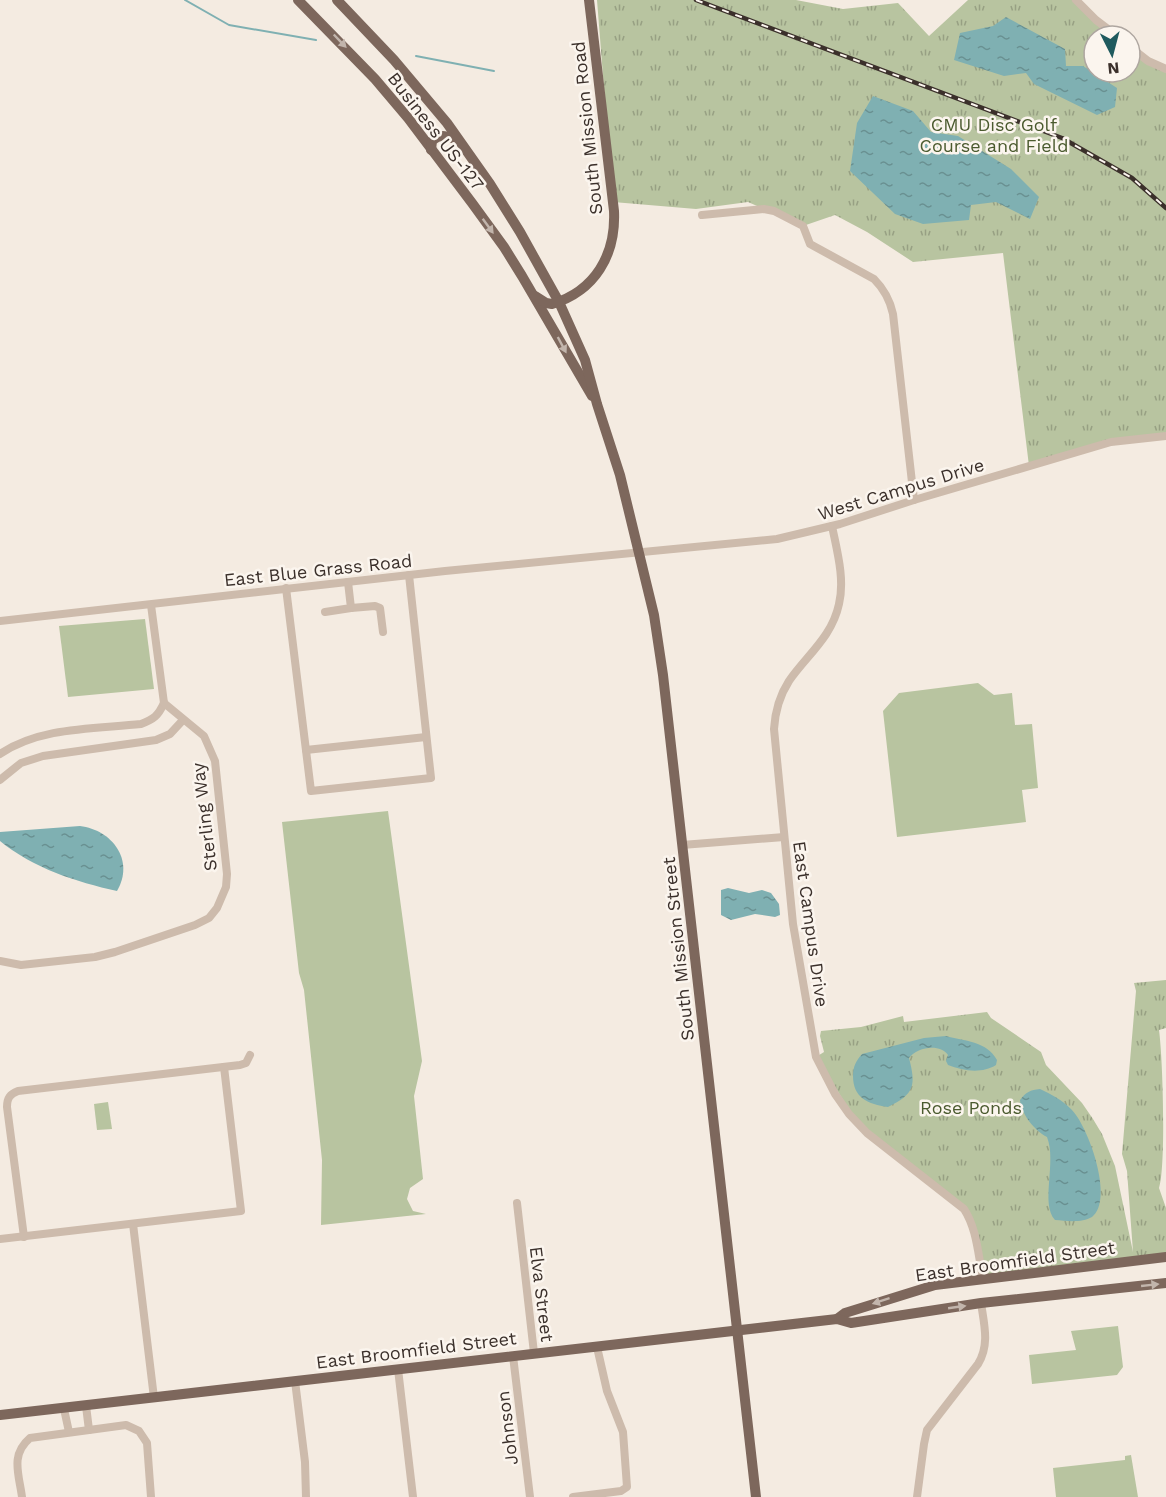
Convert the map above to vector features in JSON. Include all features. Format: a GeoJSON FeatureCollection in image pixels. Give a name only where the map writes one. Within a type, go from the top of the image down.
{"type":"FeatureCollection","features":[{"type":"Feature","properties":{"kind":"main road","name":"Business US-127"},"geometry":{"type":"LineString","coordinates":[[298,0],[375,79],[408,118],[504,247],[533,294]]}},
{"type":"Feature","properties":{"kind":"main road","name":"Business US-127"},"geometry":{"type":"LineString","coordinates":[[337,0],[422,91],[461,143],[520,232],[560,302]]}},
{"type":"Feature","properties":{"kind":"main road","name":"South Mission Road"},"geometry":{"type":"LineString","coordinates":[[560,302],[581,290],[594,279],[605,261],[614,232],[614,211],[589,0]]}},
{"type":"Feature","properties":{"kind":"main road"},"geometry":{"type":"LineString","coordinates":[[431,150],[432,141],[438,137],[445,136],[461,143]]}},
{"type":"Feature","properties":{"kind":"main road"},"geometry":{"type":"LineString","coordinates":[[533,294],[546,303],[560,302]]}},
{"type":"Feature","properties":{"kind":"main road","name":"South Mission Street"},"geometry":{"type":"LineString","coordinates":[[533,294],[597,404]]}},
{"type":"Feature","properties":{"kind":"main road","name":"South Mission Street"},"geometry":{"type":"LineString","coordinates":[[560,302],[585,360],[620,475],[654,615],[663,675],[756,1497]]}},
{"type":"Feature","properties":{"kind":"main road","name":"East Broomfield Street"},"geometry":{"type":"LineString","coordinates":[[837,1319],[844,1313],[935,1285],[1166,1257]]}},
{"type":"Feature","properties":{"kind":"main road","name":"East Broomfield Street"},"geometry":{"type":"LineString","coordinates":[[0,1415],[837,1319],[851,1323],[981,1303],[1166,1283]]}},
{"type":"Feature","properties":{"kind":"main road"},"geometry":{"type":"LineString","coordinates":[[906,1314],[900,1302],[909,1293]]}},
{"type":"Feature","properties":{"kind":"street"},"geometry":{"type":"LineString","coordinates":[[1076,0],[1103,24]]}},
{"type":"Feature","properties":{"kind":"street"},"geometry":{"type":"LineString","coordinates":[[1142,56],[1166,69]]}},
{"type":"Feature","properties":{"kind":"street"},"geometry":{"type":"LineString","coordinates":[[702,215],[764,209],[774,211],[803,226],[810,244],[874,279],[879,285],[890,302],[893,314],[914,500]]}},
{"type":"Feature","properties":{"kind":"street","name":"West Campus Drive"},"geometry":{"type":"LineString","coordinates":[[640,552],[765,541],[832,526],[1112,442],[1166,436]]}},
{"type":"Feature","properties":{"kind":"street","name":"East Campus Drive"},"geometry":{"type":"LineString","coordinates":[[832,526],[841,589],[837,614],[821,644],[788,682],[774,723],[774,748],[794,934],[816,1057],[835,1094],[867,1133],[964,1209],[975,1236],[983,1278]]}},
{"type":"Feature","properties":{"kind":"street","name":"East Blue Grass Road"},"geometry":{"type":"LineString","coordinates":[[0,621],[286,588],[640,552]]}},
{"type":"Feature","properties":{"kind":"street"},"geometry":{"type":"LineString","coordinates":[[286,588],[311,791],[432,778],[409,575]]}},
{"type":"Feature","properties":{"kind":"street"},"geometry":{"type":"LineString","coordinates":[[348,582],[351,608]]}},
{"type":"Feature","properties":{"kind":"street"},"geometry":{"type":"LineString","coordinates":[[0,754],[22,741],[45,735],[141,724],[159,715],[164,703],[151,605]]}},
{"type":"Feature","properties":{"kind":"street"},"geometry":{"type":"LineString","coordinates":[[325,612],[375,606],[380,608],[383,632]]}},
{"type":"Feature","properties":{"kind":"street","name":"Sterling Way"},"geometry":{"type":"LineString","coordinates":[[0,960],[21,964],[95,957],[195,925],[209,918],[217,908],[226,887],[227,874],[215,761],[204,736],[164,703]]}},
{"type":"Feature","properties":{"kind":"street"},"geometry":{"type":"LineString","coordinates":[[0,780],[21,763],[43,756],[156,740],[170,734],[183,720]]}},
{"type":"Feature","properties":{"kind":"street"},"geometry":{"type":"LineString","coordinates":[[306,750],[426,737]]}},
{"type":"Feature","properties":{"kind":"street"},"geometry":{"type":"LineString","coordinates":[[682,845],[784,837]]}},
{"type":"Feature","properties":{"kind":"street"},"geometry":{"type":"LineString","coordinates":[[24,1237],[7,1107],[12,1094],[18,1091],[224,1067],[246,1063],[250,1055]]}},
{"type":"Feature","properties":{"kind":"street"},"geometry":{"type":"LineString","coordinates":[[0,1239],[241,1211],[224,1067]]}},
{"type":"Feature","properties":{"kind":"street","name":"Elva Street"},"geometry":{"type":"LineString","coordinates":[[517,1203],[534,1353]]}},
{"type":"Feature","properties":{"kind":"street"},"geometry":{"type":"LineString","coordinates":[[133,1224],[154,1398]]}},
{"type":"Feature","properties":{"kind":"street"},"geometry":{"type":"LineString","coordinates":[[917,1497],[924,1441],[929,1427],[985,1352],[986,1339],[981,1303]]}},
{"type":"Feature","properties":{"kind":"street"},"geometry":{"type":"LineString","coordinates":[[573,1497],[621,1491],[627,1487],[623,1432],[607,1391],[597,1347]]}},
{"type":"Feature","properties":{"kind":"street","name":"Johnson"},"geometry":{"type":"LineString","coordinates":[[513,1356],[530,1497]]}},
{"type":"Feature","properties":{"kind":"street"},"geometry":{"type":"LineString","coordinates":[[398,1369],[413,1497]]}},
{"type":"Feature","properties":{"kind":"street"},"geometry":{"type":"LineString","coordinates":[[295,1381],[306,1497]]}},
{"type":"Feature","properties":{"kind":"street"},"geometry":{"type":"LineString","coordinates":[[86,1406],[89,1430]]}},
{"type":"Feature","properties":{"kind":"street"},"geometry":{"type":"LineString","coordinates":[[64,1409],[69,1432]]}},
{"type":"Feature","properties":{"kind":"street"},"geometry":{"type":"LineString","coordinates":[[22,1497],[16,1455],[30,1438],[126,1425],[133,1427],[143,1435],[147,1443],[151,1497]]}},
{"type":"Feature","properties":{"kind":"green space","name":"CMU Disc Golf Course and Field"},"geometry":{"type":"Polygon","coordinates":[[[597,0],[796,0],[843,9],[898,3],[929,36],[968,0],[1076,0],[1103,24],[1082,24],[1082,84],[1142,84],[1142,54],[1166,69],[1166,437],[1118,441],[1029,466],[1003,253],[913,262],[867,232],[835,215],[803,226],[748,202],[696,209],[613,202],[597,0]]]}},
{"type":"Feature","properties":{"kind":"green space"},"geometry":{"type":"Polygon","coordinates":[[[145,619],[154,689],[68,697],[59,626],[145,619]]]}},
{"type":"Feature","properties":{"kind":"green space"},"geometry":{"type":"Polygon","coordinates":[[[978,683],[994,695],[1012,693],[1015,725],[1032,724],[1038,788],[1022,790],[1026,822],[897,837],[883,711],[899,693],[978,683]]]}},
{"type":"Feature","properties":{"kind":"green space"},"geometry":{"type":"Polygon","coordinates":[[[388,811],[422,1061],[414,1096],[423,1179],[410,1188],[407,1199],[413,1211],[426,1214],[321,1225],[322,1160],[304,990],[299,973],[282,822],[388,811]]]}},
{"type":"Feature","properties":{"kind":"green space","name":"Rose Ponds"},"geometry":{"type":"Polygon","coordinates":[[[1166,980],[1166,1028],[1159,1030],[1163,1087],[1163,1159],[1159,1188],[1166,1208],[1166,1257],[983,1278],[968,1216],[857,1122],[816,1057],[824,1052],[821,1031],[861,1027],[903,1016],[904,1022],[987,1012],[991,1018],[1041,1052],[1046,1065],[1082,1103],[1093,1119],[1115,1166],[1133,1252],[1127,1171],[1122,1154],[1136,991],[1134,983],[1166,980]]]}},
{"type":"Feature","properties":{"kind":"green space"},"geometry":{"type":"Polygon","coordinates":[[[108,1102],[112,1129],[97,1130],[94,1104],[108,1102]]]}},
{"type":"Feature","properties":{"kind":"green space"},"geometry":{"type":"Polygon","coordinates":[[[1118,1326],[1123,1367],[1117,1375],[1032,1384],[1029,1355],[1076,1350],[1071,1331],[1118,1326]]]}},
{"type":"Feature","properties":{"kind":"green space"},"geometry":{"type":"Polygon","coordinates":[[[1131,1455],[1138,1497],[1056,1497],[1053,1468],[1125,1460],[1125,1456],[1131,1455]]]}},
{"type":"Feature","properties":{"kind":"water"},"geometry":{"type":"Polygon","coordinates":[[[1006,17],[1065,49],[1066,66],[1082,66],[1082,84],[1111,84],[1117,88],[1115,107],[1097,115],[1034,84],[1026,73],[1004,76],[954,60],[960,33],[993,26],[1006,17]]]}},
{"type":"Feature","properties":{"kind":"water"},"geometry":{"type":"Polygon","coordinates":[[[873,96],[913,111],[931,132],[958,136],[1011,169],[1039,197],[1030,219],[996,202],[971,205],[969,220],[923,224],[895,214],[850,171],[857,123],[873,96]]]}},
{"type":"Feature","properties":{"kind":"water"},"geometry":{"type":"Polygon","coordinates":[[[80,826],[102,833],[117,848],[122,858],[123,868],[122,879],[117,891],[56,873],[26,859],[0,841],[0,832],[80,826]]]}},
{"type":"Feature","properties":{"kind":"water"},"geometry":{"type":"Polygon","coordinates":[[[728,888],[749,893],[762,890],[771,893],[779,904],[780,915],[775,917],[755,914],[731,920],[721,915],[721,890],[728,888]]]}},
{"type":"Feature","properties":{"kind":"water"},"geometry":{"type":"Polygon","coordinates":[[[946,1036],[981,1045],[993,1054],[997,1060],[996,1065],[979,1071],[960,1069],[948,1065],[946,1061],[948,1055],[944,1051],[934,1048],[923,1049],[909,1058],[913,1082],[904,1098],[888,1107],[868,1102],[859,1095],[854,1084],[853,1072],[862,1054],[924,1038],[946,1036]]]}},
{"type":"Feature","properties":{"kind":"water"},"geometry":{"type":"Polygon","coordinates":[[[1040,1089],[1071,1109],[1085,1130],[1091,1146],[1100,1180],[1101,1195],[1098,1208],[1088,1219],[1055,1220],[1051,1213],[1049,1204],[1050,1147],[1047,1137],[1029,1122],[1020,1100],[1028,1092],[1040,1089]]]}},
{"type":"Feature","properties":{"kind":"waterway"},"geometry":{"type":"LineString","coordinates":[[185,0],[229,25],[316,40]]}},
{"type":"Feature","properties":{"kind":"waterway"},"geometry":{"type":"LineString","coordinates":[[416,56],[494,71]]}},
{"type":"Feature","properties":{"kind":"railway"},"geometry":{"type":"LineString","coordinates":[[696,0],[1062,138],[1132,178],[1166,208]]}}]}
